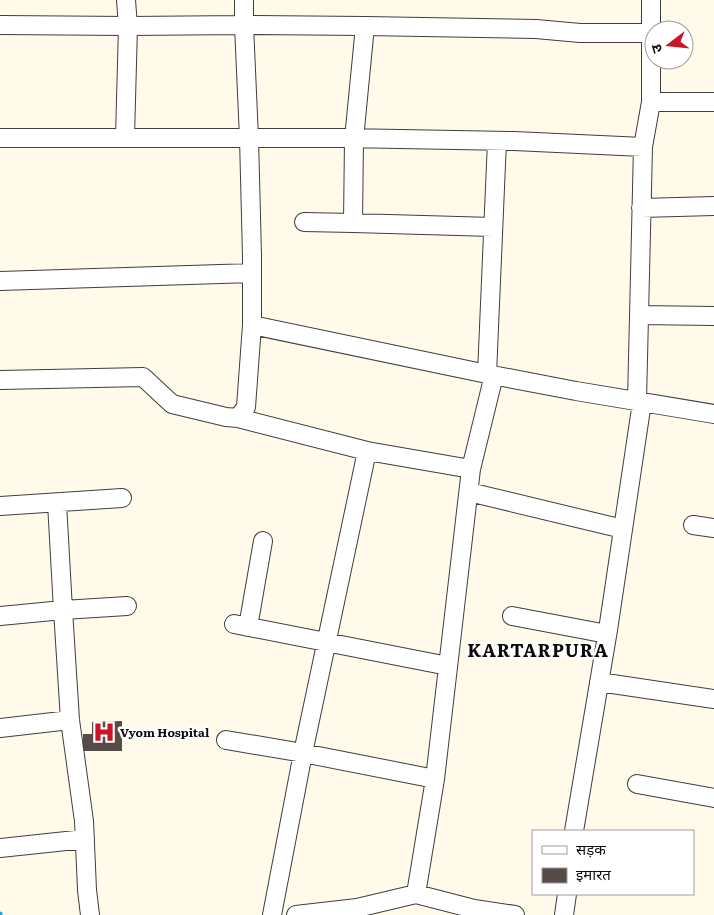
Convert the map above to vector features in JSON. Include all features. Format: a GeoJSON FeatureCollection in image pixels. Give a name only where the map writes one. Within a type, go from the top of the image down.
{"type":"FeatureCollection","features":[{"type":"Feature","properties":{"kind":"street"},"geometry":{"type":"LineString","coordinates":[[125,137],[128,26],[126,0]]}},
{"type":"Feature","properties":{"kind":"street"},"geometry":{"type":"LineString","coordinates":[[238,418],[246,408],[252,325],[249,138],[244,0]]}},
{"type":"Feature","properties":{"kind":"street"},"geometry":{"type":"LineString","coordinates":[[651,0],[652,20]]}},
{"type":"Feature","properties":{"kind":"street"},"geometry":{"type":"LineString","coordinates":[[0,25],[366,26],[536,30],[580,33],[644,33]]}},
{"type":"Feature","properties":{"kind":"street"},"geometry":{"type":"LineString","coordinates":[[353,222],[354,139],[366,26]]}},
{"type":"Feature","properties":{"kind":"street"},"geometry":{"type":"LineString","coordinates":[[574,830],[623,529],[639,401],[643,147],[651,102],[651,70]]}},
{"type":"Feature","properties":{"kind":"street"},"geometry":{"type":"LineString","coordinates":[[651,102],[714,102]]}},
{"type":"Feature","properties":{"kind":"street"},"geometry":{"type":"LineString","coordinates":[[0,138],[125,137],[497,141],[643,147]]}},
{"type":"Feature","properties":{"kind":"street"},"geometry":{"type":"LineString","coordinates":[[416,894],[435,780],[472,469],[490,374],[497,141]]}},
{"type":"Feature","properties":{"kind":"street"},"geometry":{"type":"LineString","coordinates":[[642,208],[714,206]]}},
{"type":"Feature","properties":{"kind":"street"},"geometry":{"type":"LineString","coordinates":[[304,222],[493,227]]}},
{"type":"Feature","properties":{"kind":"street"},"geometry":{"type":"LineString","coordinates":[[0,282],[252,273]]}},
{"type":"Feature","properties":{"kind":"street"},"geometry":{"type":"LineString","coordinates":[[639,315],[714,316]]}},
{"type":"Feature","properties":{"kind":"street"},"geometry":{"type":"LineString","coordinates":[[252,325],[576,391],[714,414]]}},
{"type":"Feature","properties":{"kind":"street"},"geometry":{"type":"LineString","coordinates":[[0,380],[143,378],[172,404],[226,417],[238,418],[367,451],[472,469]]}},
{"type":"Feature","properties":{"kind":"street"},"geometry":{"type":"LineString","coordinates":[[272,915],[303,753],[367,451]]}},
{"type":"Feature","properties":{"kind":"street"},"geometry":{"type":"LineString","coordinates":[[469,492],[623,529]]}},
{"type":"Feature","properties":{"kind":"street"},"geometry":{"type":"LineString","coordinates":[[0,506],[122,498]]}},
{"type":"Feature","properties":{"kind":"street"},"geometry":{"type":"LineString","coordinates":[[57,502],[70,720],[84,820],[90,915]]}},
{"type":"Feature","properties":{"kind":"street"},"geometry":{"type":"LineString","coordinates":[[694,525],[714,528]]}},
{"type":"Feature","properties":{"kind":"street"},"geometry":{"type":"LineString","coordinates":[[263,541],[241,626],[448,666]]}},
{"type":"Feature","properties":{"kind":"street"},"geometry":{"type":"LineString","coordinates":[[0,616],[127,606]]}},
{"type":"Feature","properties":{"kind":"street"},"geometry":{"type":"LineString","coordinates":[[512,616],[607,634]]}},
{"type":"Feature","properties":{"kind":"street"},"geometry":{"type":"LineString","coordinates":[[599,682],[714,699]]}},
{"type":"Feature","properties":{"kind":"street"},"geometry":{"type":"LineString","coordinates":[[0,728],[70,720]]}},
{"type":"Feature","properties":{"kind":"street"},"geometry":{"type":"LineString","coordinates":[[226,740],[303,753],[435,780]]}},
{"type":"Feature","properties":{"kind":"street"},"geometry":{"type":"LineString","coordinates":[[637,784],[714,798]]}},
{"type":"Feature","properties":{"kind":"street"},"geometry":{"type":"LineString","coordinates":[[0,848],[85,839]]}},
{"type":"Feature","properties":{"kind":"street"},"geometry":{"type":"LineString","coordinates":[[296,915],[358,912],[416,894],[474,912],[515,915]]}},
{"type":"Feature","properties":{"kind":"street"},"geometry":{"type":"LineString","coordinates":[[564,915],[567,895]]}},
{"type":"Feature","properties":{"kind":"building"},"geometry":{"type":"Polygon","coordinates":[[[122,721],[122,751],[83,751],[83,734],[92,734],[92,722],[122,721]]]}},
{"type":"Feature","properties":{"kind":"place","name":"Vyom Hospital"},"geometry":{"type":"Point","coordinates":[104,732]}},
{"type":"Feature","properties":{"kind":"district","name":"KARTARPURA"},"geometry":{"type":"Point","coordinates":[538,649]}}]}
